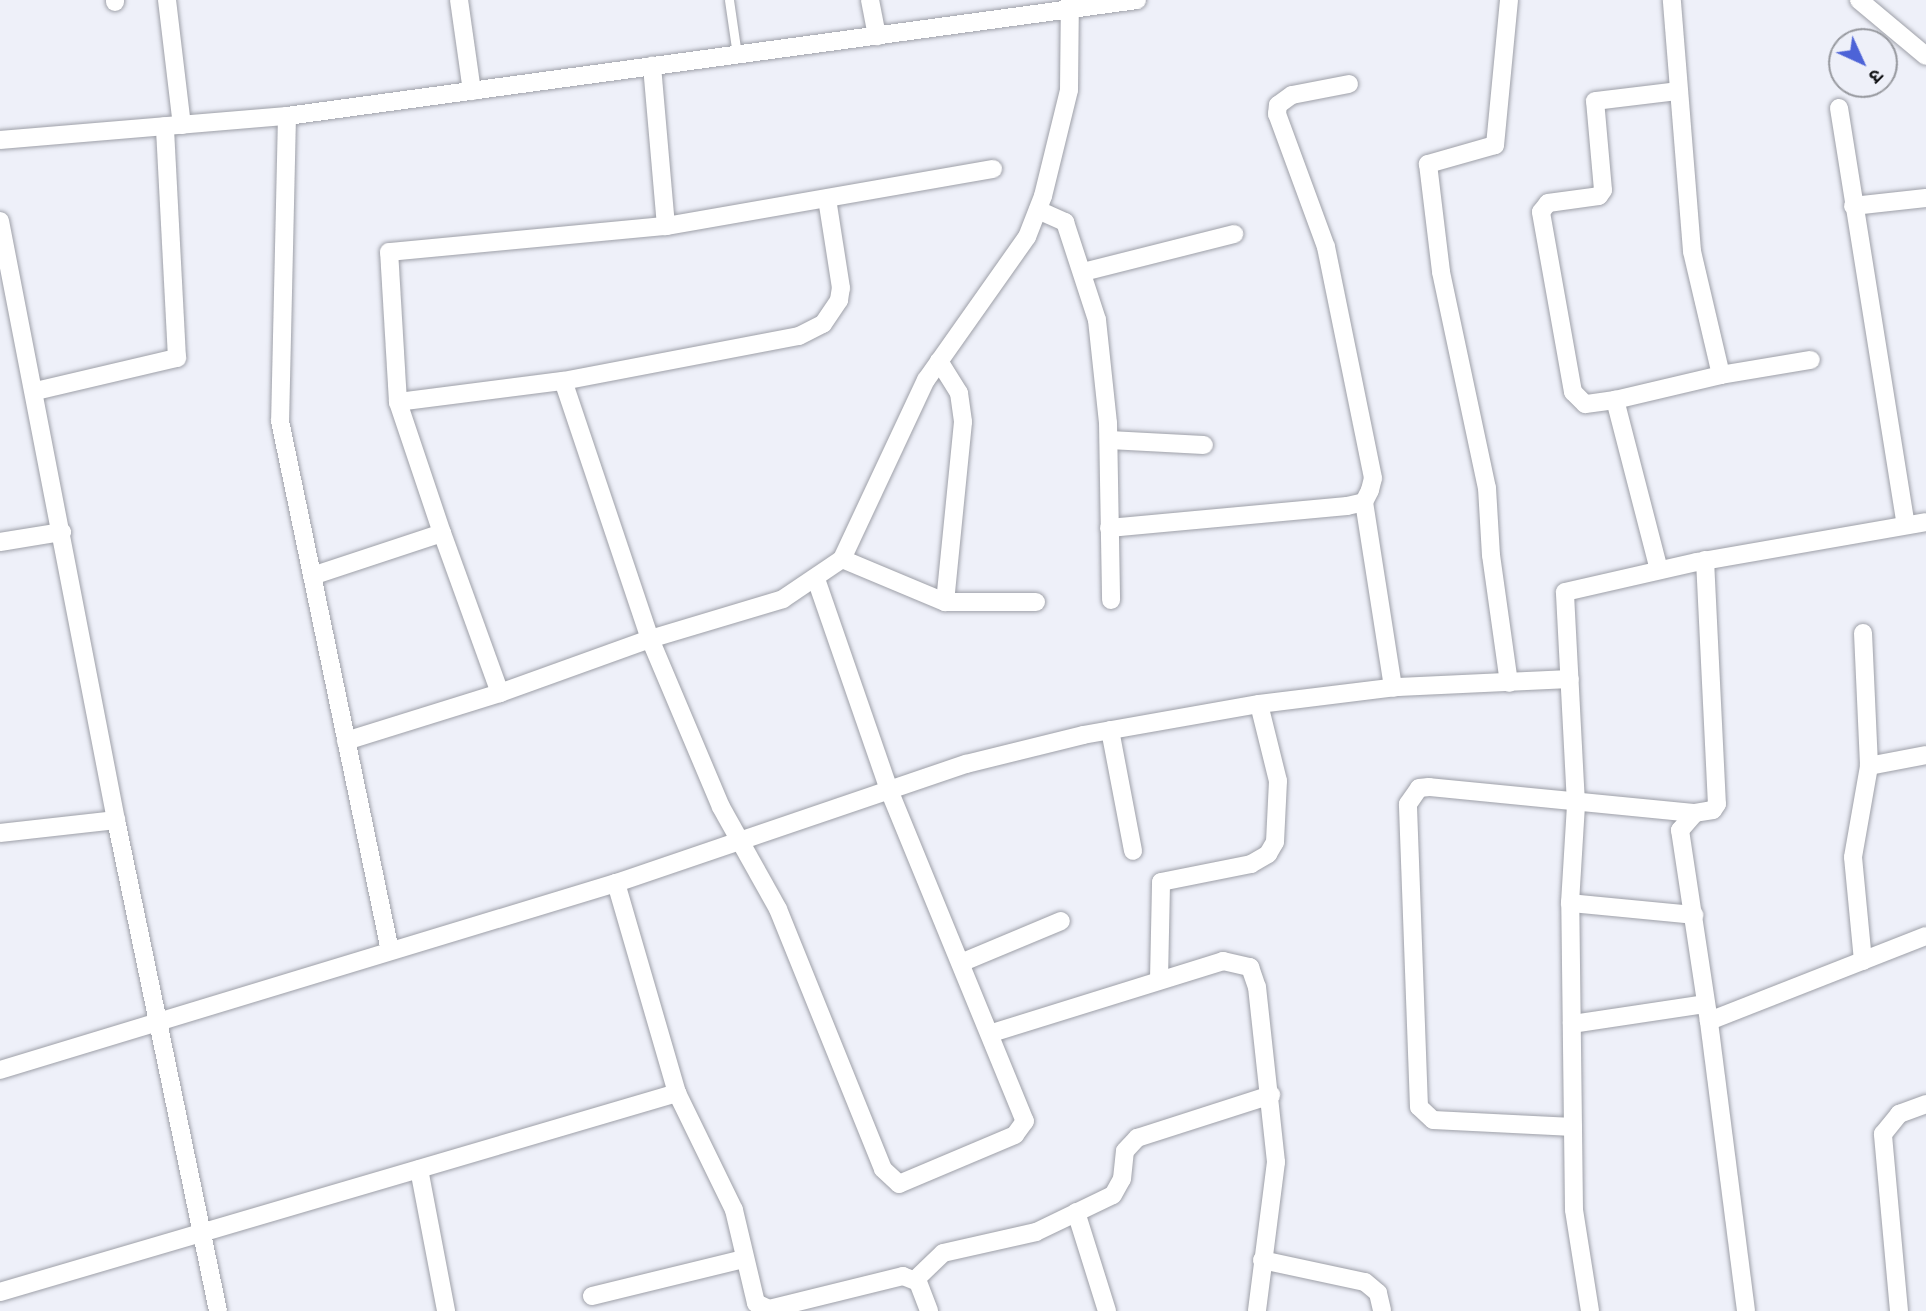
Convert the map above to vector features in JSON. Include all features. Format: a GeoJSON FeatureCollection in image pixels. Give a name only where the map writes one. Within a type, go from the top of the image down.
{"type":"FeatureCollection","features":[{"type":"Feature","properties":{"kind":"street"},"geometry":{"type":"LineString","coordinates":[[36,391],[177,358],[173,125],[167,0]]}},
{"type":"Feature","properties":{"kind":"street"},"geometry":{"type":"LineString","coordinates":[[459,0],[472,91]]}},
{"type":"Feature","properties":{"kind":"street"},"geometry":{"type":"LineString","coordinates":[[870,0],[877,36]]}},
{"type":"Feature","properties":{"kind":"street"},"geometry":{"type":"LineString","coordinates":[[0,140],[287,116],[877,36],[1070,5],[1136,0]]}},
{"type":"Feature","properties":{"kind":"street"},"geometry":{"type":"LineString","coordinates":[[1508,0],[1495,145],[1428,164],[1441,272],[1488,488],[1491,555],[1510,683]]}},
{"type":"Feature","properties":{"kind":"street"},"geometry":{"type":"LineString","coordinates":[[1672,0],[1692,251],[1721,375]]}},
{"type":"Feature","properties":{"kind":"street"},"geometry":{"type":"LineString","coordinates":[[1859,0],[1926,56]]}},
{"type":"Feature","properties":{"kind":"street"},"geometry":{"type":"LineString","coordinates":[[346,741],[500,693],[650,639],[783,599],[842,559],[939,361],[1027,237],[1038,209],[1069,90],[1070,5]]}},
{"type":"Feature","properties":{"kind":"street"},"geometry":{"type":"LineString","coordinates":[[652,66],[666,226]]}},
{"type":"Feature","properties":{"kind":"street"},"geometry":{"type":"LineString","coordinates":[[1349,84],[1292,95],[1279,105],[1278,114],[1326,247],[1373,478],[1364,502],[1393,688]]}},
{"type":"Feature","properties":{"kind":"street"},"geometry":{"type":"LineString","coordinates":[[1678,91],[1595,101],[1604,190],[1598,196],[1548,204],[1541,212],[1573,392],[1586,404],[1615,400],[1721,375],[1811,360]]}},
{"type":"Feature","properties":{"kind":"street"},"geometry":{"type":"LineString","coordinates":[[1839,108],[1906,525]]}},
{"type":"Feature","properties":{"kind":"street"},"geometry":{"type":"LineString","coordinates":[[287,116],[280,421],[390,951]]}},
{"type":"Feature","properties":{"kind":"street"},"geometry":{"type":"LineString","coordinates":[[500,693],[398,402],[389,252],[666,226],[993,169]]}},
{"type":"Feature","properties":{"kind":"street"},"geometry":{"type":"LineString","coordinates":[[1853,206],[1926,198]]}},
{"type":"Feature","properties":{"kind":"street"},"geometry":{"type":"LineString","coordinates":[[398,402],[562,381],[786,339],[823,324],[839,300],[841,288],[827,200]]}},
{"type":"Feature","properties":{"kind":"street"},"geometry":{"type":"LineString","coordinates":[[1038,209],[1065,222],[1083,272],[1105,369],[1109,440],[1111,600]]}},
{"type":"Feature","properties":{"kind":"street"},"geometry":{"type":"LineString","coordinates":[[0,221],[36,391],[116,820],[218,1311]]}},
{"type":"Feature","properties":{"kind":"street"},"geometry":{"type":"LineString","coordinates":[[1083,272],[1234,234]]}},
{"type":"Feature","properties":{"kind":"street"},"geometry":{"type":"LineString","coordinates":[[939,361],[959,393],[963,422],[945,602]]}},
{"type":"Feature","properties":{"kind":"street"},"geometry":{"type":"LineString","coordinates":[[562,381],[650,639],[740,840],[778,909],[883,1169],[892,1182],[906,1182],[1021,1131],[1024,1113],[889,790],[816,579]]}},
{"type":"Feature","properties":{"kind":"street"},"geometry":{"type":"LineString","coordinates":[[1615,400],[1658,570]]}},
{"type":"Feature","properties":{"kind":"street"},"geometry":{"type":"LineString","coordinates":[[1109,440],[1204,445]]}},
{"type":"Feature","properties":{"kind":"street"},"geometry":{"type":"LineString","coordinates":[[1109,528],[1364,502]]}},
{"type":"Feature","properties":{"kind":"street"},"geometry":{"type":"LineString","coordinates":[[1590,1311],[1574,1210],[1570,903],[1576,804],[1565,592],[1658,570],[1926,522]]}},
{"type":"Feature","properties":{"kind":"street"},"geometry":{"type":"LineString","coordinates":[[0,542],[62,532]]}},
{"type":"Feature","properties":{"kind":"street"},"geometry":{"type":"LineString","coordinates":[[312,576],[442,533]]}},
{"type":"Feature","properties":{"kind":"street"},"geometry":{"type":"LineString","coordinates":[[842,559],[945,602],[1037,602]]}},
{"type":"Feature","properties":{"kind":"street"},"geometry":{"type":"LineString","coordinates":[[1573,1127],[1433,1120],[1419,1107],[1408,816],[1413,794],[1429,787],[1576,804],[1695,813],[1713,810],[1718,797],[1705,561]]}},
{"type":"Feature","properties":{"kind":"street"},"geometry":{"type":"LineString","coordinates":[[1863,633],[1869,766],[1853,857],[1863,961]]}},
{"type":"Feature","properties":{"kind":"street"},"geometry":{"type":"LineString","coordinates":[[0,1070],[616,883],[966,764],[1110,730],[1259,704],[1393,688],[1570,679]]}},
{"type":"Feature","properties":{"kind":"street"},"geometry":{"type":"LineString","coordinates":[[1159,980],[1161,882],[1251,864],[1268,855],[1275,842],[1278,781],[1259,704]]}},
{"type":"Feature","properties":{"kind":"street"},"geometry":{"type":"LineString","coordinates":[[1110,730],[1133,850]]}},
{"type":"Feature","properties":{"kind":"street"},"geometry":{"type":"LineString","coordinates":[[1869,766],[1926,755]]}},
{"type":"Feature","properties":{"kind":"street"},"geometry":{"type":"LineString","coordinates":[[1695,813],[1681,830],[1708,1012],[1746,1311]]}},
{"type":"Feature","properties":{"kind":"street"},"geometry":{"type":"LineString","coordinates":[[0,833],[116,820]]}},
{"type":"Feature","properties":{"kind":"street"},"geometry":{"type":"LineString","coordinates":[[616,883],[677,1093],[724,1183],[752,1296],[764,1309],[903,1276],[915,1280],[929,1311]]}},
{"type":"Feature","properties":{"kind":"street"},"geometry":{"type":"LineString","coordinates":[[1570,903],[1694,915]]}},
{"type":"Feature","properties":{"kind":"street"},"geometry":{"type":"LineString","coordinates":[[963,962],[1061,921]]}},
{"type":"Feature","properties":{"kind":"street"},"geometry":{"type":"LineString","coordinates":[[1572,1024],[1708,1012],[1863,961],[1926,936]]}},
{"type":"Feature","properties":{"kind":"street"},"geometry":{"type":"LineString","coordinates":[[992,1033],[1223,961],[1250,967],[1257,987],[1271,1095],[1276,1162],[1257,1311]]}},
{"type":"Feature","properties":{"kind":"street"},"geometry":{"type":"LineString","coordinates":[[0,1292],[677,1093]]}},
{"type":"Feature","properties":{"kind":"street"},"geometry":{"type":"LineString","coordinates":[[915,1280],[943,1253],[1036,1232],[1118,1189],[1125,1151],[1137,1138],[1271,1095]]}},
{"type":"Feature","properties":{"kind":"street"},"geometry":{"type":"LineString","coordinates":[[1899,1311],[1883,1134],[1899,1114],[1926,1104]]}},
{"type":"Feature","properties":{"kind":"street"},"geometry":{"type":"LineString","coordinates":[[419,1169],[446,1311]]}},
{"type":"Feature","properties":{"kind":"street"},"geometry":{"type":"LineString","coordinates":[[1076,1212],[1107,1311]]}},
{"type":"Feature","properties":{"kind":"street"},"geometry":{"type":"LineString","coordinates":[[592,1296],[744,1259]]}},
{"type":"Feature","properties":{"kind":"street"},"geometry":{"type":"LineString","coordinates":[[1262,1260],[1365,1282],[1378,1293],[1382,1311]]}},
{"type":"Feature","properties":{"kind":"lane"},"geometry":{"type":"LineString","coordinates":[[729,0],[737,55]]}}]}
